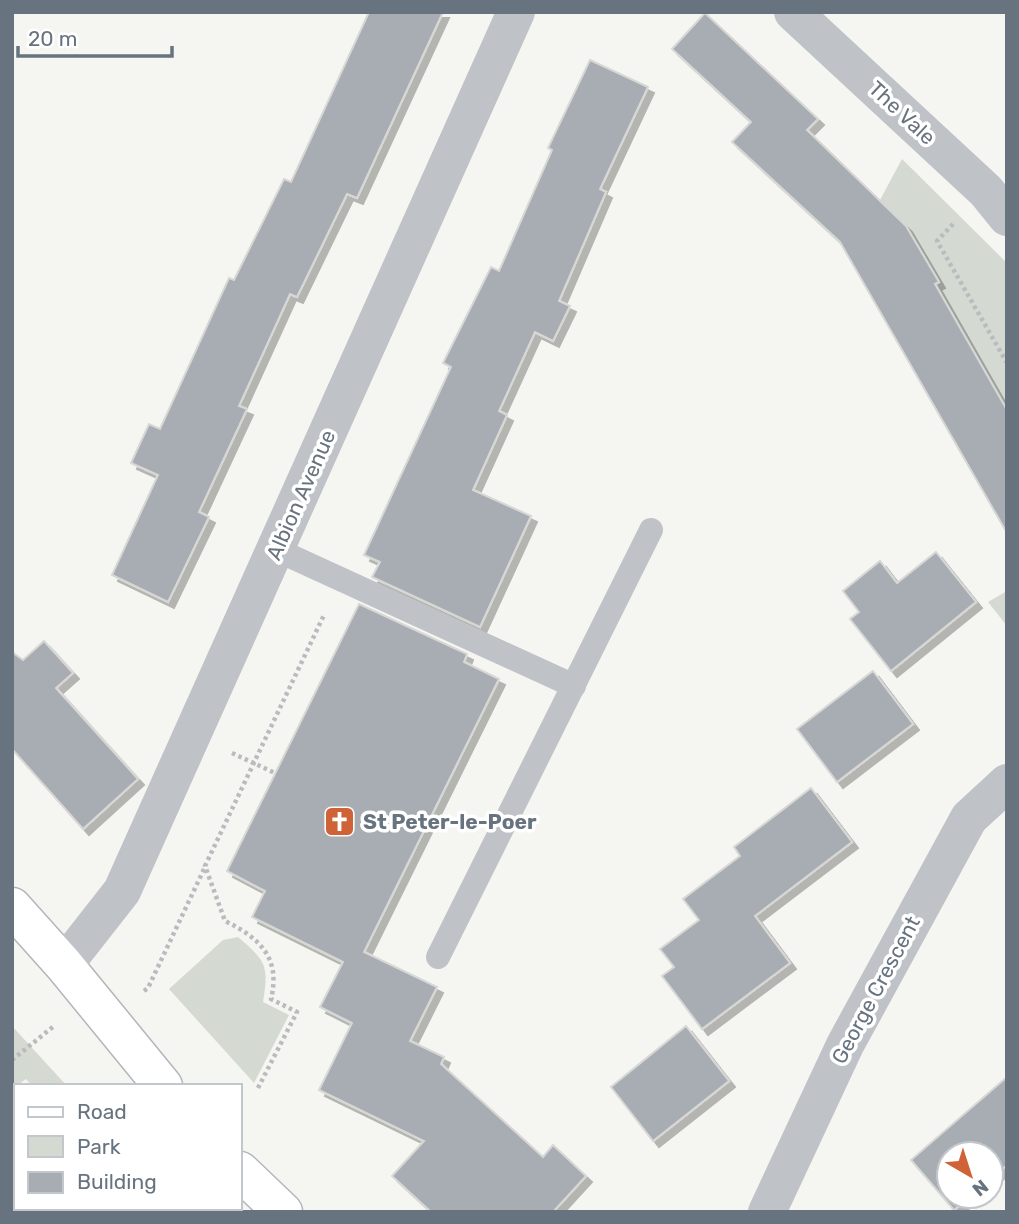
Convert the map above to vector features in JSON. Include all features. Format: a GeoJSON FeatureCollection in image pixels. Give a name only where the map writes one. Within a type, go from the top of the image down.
{"type":"FeatureCollection","features":[{"type":"Feature","properties":{"kind":"main road"},"geometry":{"type":"LineString","coordinates":[[12,907],[64,965],[161,1084]]}},
{"type":"Feature","properties":{"kind":"main road"},"geometry":{"type":"LineString","coordinates":[[242,1173],[283,1212]]}},
{"type":"Feature","properties":{"kind":"street","name":"Albion Avenue"},"geometry":{"type":"LineString","coordinates":[[64,965],[122,891],[516,12]]}},
{"type":"Feature","properties":{"kind":"street","name":"The Vale"},"geometry":{"type":"LineString","coordinates":[[793,12],[996,204]]}},
{"type":"Feature","properties":{"kind":"street","name":"George Crescent"},"geometry":{"type":"LineString","coordinates":[[767,1212],[845,1045],[969,818],[1007,783]]}},
{"type":"Feature","properties":{"kind":"lane"},"geometry":{"type":"LineString","coordinates":[[438,957],[651,530]]}},
{"type":"Feature","properties":{"kind":"lane"},"geometry":{"type":"LineString","coordinates":[[277,550],[574,686]]}},
{"type":"Feature","properties":{"kind":"path"},"geometry":{"type":"LineString","coordinates":[[996,204],[937,241],[1007,363]]}},
{"type":"Feature","properties":{"kind":"path"},"geometry":{"type":"LineString","coordinates":[[109,1020],[148,988],[341,580]]}},
{"type":"Feature","properties":{"kind":"path"},"geometry":{"type":"LineString","coordinates":[[205,866],[225,921],[245,930],[267,951],[276,981],[271,999],[297,1012],[258,1088]]}},
{"type":"Feature","properties":{"kind":"path"},"geometry":{"type":"LineString","coordinates":[[12,1060],[30,1045]]}},
{"type":"Feature","properties":{"kind":"green space"},"geometry":{"type":"Polygon","coordinates":[[[902,159],[1007,263],[1007,410],[935,284],[938,282],[904,222],[895,227],[880,200],[902,159]]]}},
{"type":"Feature","properties":{"kind":"green space"},"geometry":{"type":"Polygon","coordinates":[[[1007,591],[1007,626],[988,602],[1007,591]]]}},
{"type":"Feature","properties":{"kind":"green space"},"geometry":{"type":"Polygon","coordinates":[[[238,937],[255,952],[263,965],[266,980],[263,1002],[289,1015],[254,1083],[169,989],[223,940],[238,937]]]}},
{"type":"Feature","properties":{"kind":"green space"},"geometry":{"type":"Polygon","coordinates":[[[12,1026],[65,1084],[30,1084],[26,1079],[14,1084],[12,1091],[12,1026]]]}},
{"type":"Feature","properties":{"kind":"building"},"geometry":{"type":"Polygon","coordinates":[[[369,12],[443,12],[357,198],[347,194],[297,297],[290,294],[239,406],[247,409],[199,512],[209,517],[168,602],[112,575],[158,475],[131,463],[149,424],[160,429],[229,278],[234,280],[284,179],[291,182],[369,12]]]}},
{"type":"Feature","properties":{"kind":"building"},"geometry":{"type":"Polygon","coordinates":[[[705,13],[818,119],[807,130],[906,226],[939,282],[935,284],[1007,410],[1007,533],[840,242],[732,142],[751,122],[672,49],[705,13]]]}},
{"type":"Feature","properties":{"kind":"building"},"geometry":{"type":"Polygon","coordinates":[[[590,60],[648,87],[600,189],[606,192],[559,301],[570,306],[553,341],[535,332],[499,411],[507,415],[473,490],[531,516],[480,627],[372,577],[380,562],[364,555],[451,367],[443,363],[491,267],[499,271],[552,150],[548,148],[590,60]]]}},
{"type":"Feature","properties":{"kind":"building"},"geometry":{"type":"Polygon","coordinates":[[[936,552],[976,602],[891,671],[850,619],[859,612],[843,591],[880,561],[897,583],[936,552]]]}},
{"type":"Feature","properties":{"kind":"building","name":"St Peter-le-Poer"},"geometry":{"type":"Polygon","coordinates":[[[359,604],[467,654],[464,662],[499,679],[364,952],[437,987],[410,1041],[444,1057],[441,1064],[543,1157],[553,1145],[586,1176],[553,1212],[431,1212],[392,1176],[424,1141],[319,1090],[352,1023],[320,1007],[343,962],[252,917],[265,891],[227,871],[359,604]]]}},
{"type":"Feature","properties":{"kind":"building"},"geometry":{"type":"Polygon","coordinates":[[[44,641],[73,673],[56,688],[138,779],[83,829],[12,749],[12,652],[23,660],[44,641]]]}},
{"type":"Feature","properties":{"kind":"building"},"geometry":{"type":"Polygon","coordinates":[[[873,671],[913,724],[837,782],[797,729],[873,671]]]}},
{"type":"Feature","properties":{"kind":"building"},"geometry":{"type":"Polygon","coordinates":[[[811,788],[852,842],[755,916],[790,963],[702,1029],[662,976],[674,967],[660,949],[699,920],[683,899],[740,856],[734,847],[811,788]]]}},
{"type":"Feature","properties":{"kind":"building"},"geometry":{"type":"Polygon","coordinates":[[[686,1026],[729,1081],[653,1141],[611,1087],[686,1026]]]}},
{"type":"Feature","properties":{"kind":"building"},"geometry":{"type":"Polygon","coordinates":[[[1007,1077],[1005,1167],[1005,1140],[935,1140],[935,1188],[911,1160],[1007,1077]]]}},
{"type":"Feature","properties":{"kind":"place","name":"St Peter-le-Poer"},"geometry":{"type":"Point","coordinates":[340,822]}}]}
